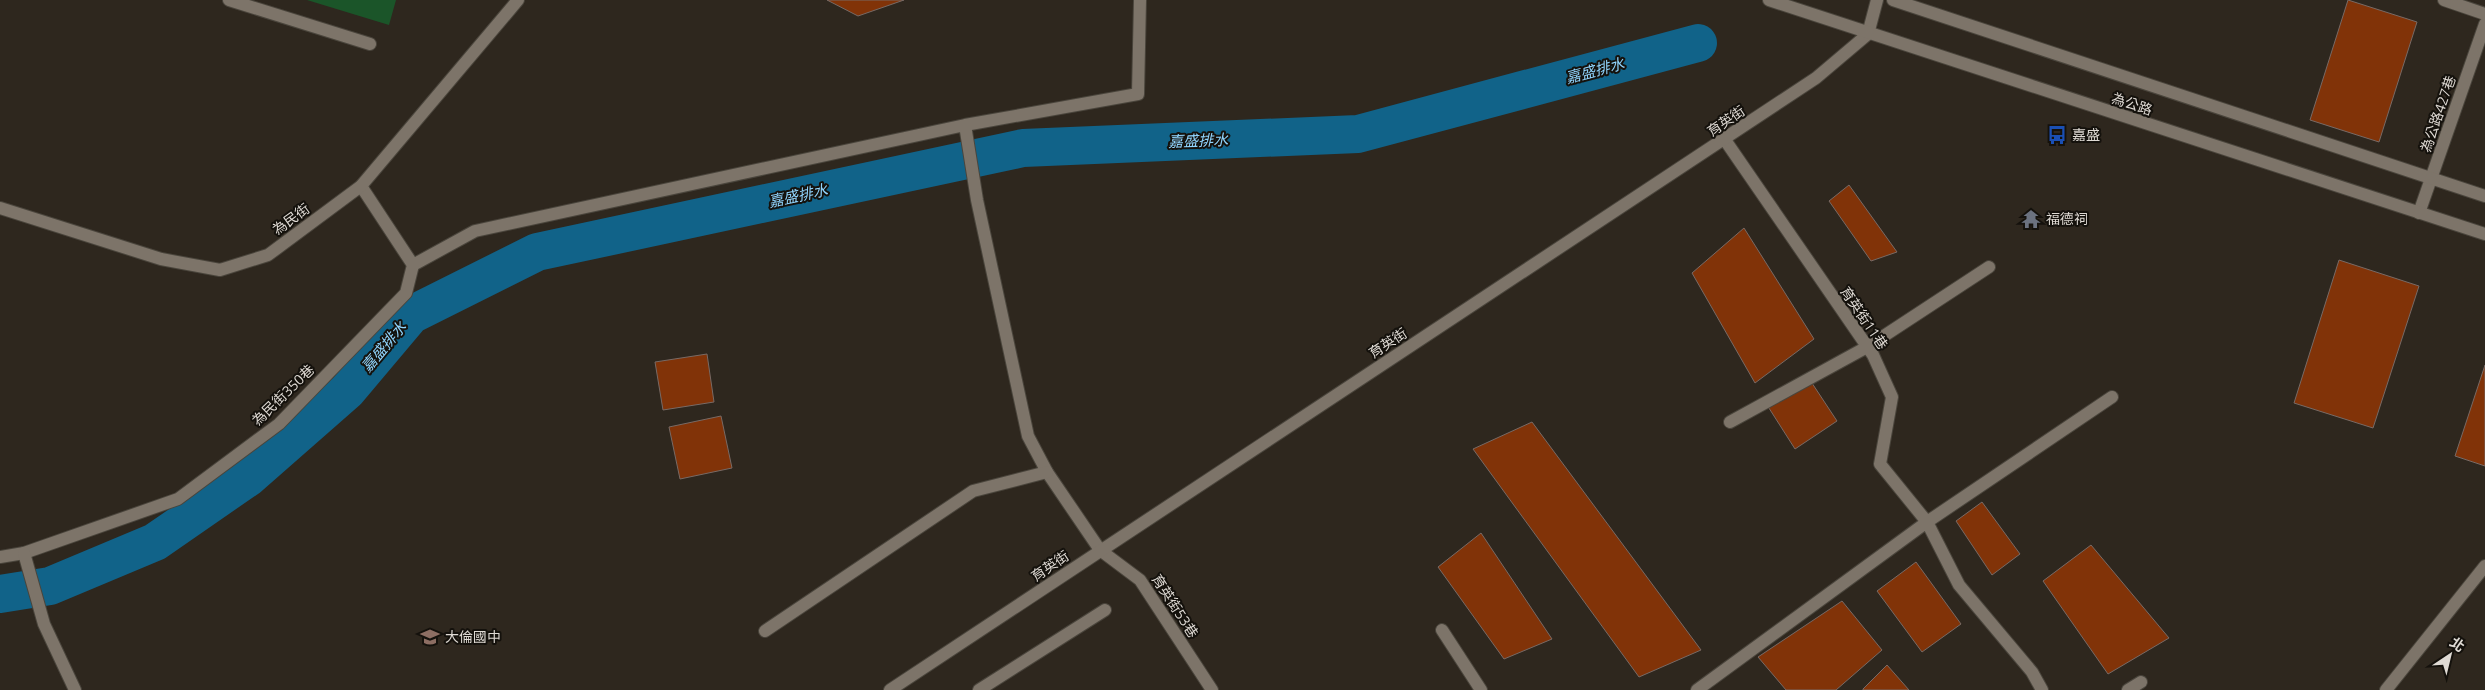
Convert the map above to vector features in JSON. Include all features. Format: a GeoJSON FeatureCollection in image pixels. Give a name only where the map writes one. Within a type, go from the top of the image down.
{"type":"FeatureCollection","features":[{"type":"Feature","properties":{"kind":"street"},"geometry":{"type":"LineString","coordinates":[[229,0],[370,44]]}},
{"type":"Feature","properties":{"kind":"street","name":"為民街"},"geometry":{"type":"LineString","coordinates":[[0,208],[161,259],[220,270],[268,255],[361,186],[518,0]]}},
{"type":"Feature","properties":{"kind":"street"},"geometry":{"type":"LineString","coordinates":[[361,186],[413,265],[475,230],[965,125],[1138,94],[1140,0]]}},
{"type":"Feature","properties":{"kind":"street","name":"為公路"},"geometry":{"type":"LineString","coordinates":[[1769,0],[1868,34],[2485,234]]}},
{"type":"Feature","properties":{"kind":"street"},"geometry":{"type":"LineString","coordinates":[[1868,34],[1877,0]]}},
{"type":"Feature","properties":{"kind":"street","name":"為公路"},"geometry":{"type":"LineString","coordinates":[[1893,0],[2485,196]]}},
{"type":"Feature","properties":{"kind":"street"},"geometry":{"type":"LineString","coordinates":[[2444,0],[2485,14]]}},
{"type":"Feature","properties":{"kind":"street","name":"為公路427巷"},"geometry":{"type":"LineString","coordinates":[[2420,213],[2485,24]]}},
{"type":"Feature","properties":{"kind":"street","name":"育英街"},"geometry":{"type":"LineString","coordinates":[[890,690],[1725,140],[1816,78],[1868,34]]}},
{"type":"Feature","properties":{"kind":"street","name":"育英街53巷"},"geometry":{"type":"LineString","coordinates":[[965,125],[977,200],[1028,436],[1047,472],[1100,550],[1140,580],[1212,690]]}},
{"type":"Feature","properties":{"kind":"street","name":"育英街11巷"},"geometry":{"type":"LineString","coordinates":[[1725,140],[1867,347],[1892,397],[1880,464],[1927,522],[1959,585],[2032,672],[2042,690]]}},
{"type":"Feature","properties":{"kind":"street","name":"為民街350巷"},"geometry":{"type":"LineString","coordinates":[[0,557],[24,553],[178,499],[279,424],[406,293],[413,265]]}},
{"type":"Feature","properties":{"kind":"street"},"geometry":{"type":"LineString","coordinates":[[1730,422],[1867,347],[1989,267]]}},
{"type":"Feature","properties":{"kind":"street"},"geometry":{"type":"LineString","coordinates":[[1697,690],[1927,522],[2112,397]]}},
{"type":"Feature","properties":{"kind":"street"},"geometry":{"type":"LineString","coordinates":[[765,631],[973,491],[1047,472]]}},
{"type":"Feature","properties":{"kind":"street"},"geometry":{"type":"LineString","coordinates":[[24,553],[44,624],[75,690]]}},
{"type":"Feature","properties":{"kind":"street"},"geometry":{"type":"LineString","coordinates":[[2386,690],[2485,566]]}},
{"type":"Feature","properties":{"kind":"street"},"geometry":{"type":"LineString","coordinates":[[978,690],[1105,610]]}},
{"type":"Feature","properties":{"kind":"street"},"geometry":{"type":"LineString","coordinates":[[1442,630],[1481,690]]}},
{"type":"Feature","properties":{"kind":"street"},"geometry":{"type":"LineString","coordinates":[[2128,690],[2141,682]]}},
{"type":"Feature","properties":{"kind":"green space"},"geometry":{"type":"Polygon","coordinates":[[[307,0],[396,0],[389,25],[307,0]]]}},
{"type":"Feature","properties":{"kind":"building"},"geometry":{"type":"Polygon","coordinates":[[[827,0],[904,0],[858,16],[827,0]]]}},
{"type":"Feature","properties":{"kind":"building"},"geometry":{"type":"Polygon","coordinates":[[[2348,0],[2417,22],[2379,142],[2310,120],[2348,0]]]}},
{"type":"Feature","properties":{"kind":"building"},"geometry":{"type":"Polygon","coordinates":[[[1849,185],[1897,252],[1871,261],[1829,201],[1849,185]]]}},
{"type":"Feature","properties":{"kind":"building"},"geometry":{"type":"Polygon","coordinates":[[[1744,228],[1814,339],[1755,383],[1692,273],[1744,228]]]}},
{"type":"Feature","properties":{"kind":"building"},"geometry":{"type":"Polygon","coordinates":[[[2339,260],[2419,286],[2373,428],[2294,403],[2339,260]]]}},
{"type":"Feature","properties":{"kind":"building"},"geometry":{"type":"Polygon","coordinates":[[[707,354],[714,402],[663,410],[655,362],[707,354]]]}},
{"type":"Feature","properties":{"kind":"building"},"geometry":{"type":"Polygon","coordinates":[[[2485,365],[2485,466],[2455,456],[2485,365]]]}},
{"type":"Feature","properties":{"kind":"building"},"geometry":{"type":"Polygon","coordinates":[[[1806,374],[1837,421],[1795,449],[1767,405],[1806,374]]]}},
{"type":"Feature","properties":{"kind":"building"},"geometry":{"type":"Polygon","coordinates":[[[721,416],[732,468],[680,479],[669,427],[721,416]]]}},
{"type":"Feature","properties":{"kind":"building"},"geometry":{"type":"Polygon","coordinates":[[[1532,422],[1701,650],[1639,677],[1473,449],[1532,422]]]}},
{"type":"Feature","properties":{"kind":"building"},"geometry":{"type":"Polygon","coordinates":[[[1982,502],[2020,554],[1992,575],[1956,521],[1982,502]]]}},
{"type":"Feature","properties":{"kind":"building"},"geometry":{"type":"Polygon","coordinates":[[[1481,533],[1552,639],[1504,659],[1438,567],[1481,533]]]}},
{"type":"Feature","properties":{"kind":"building"},"geometry":{"type":"Polygon","coordinates":[[[2091,545],[2169,638],[2108,674],[2043,581],[2091,545]]]}},
{"type":"Feature","properties":{"kind":"building"},"geometry":{"type":"Polygon","coordinates":[[[1916,562],[1961,624],[1922,652],[1877,591],[1916,562]]]}},
{"type":"Feature","properties":{"kind":"building"},"geometry":{"type":"Polygon","coordinates":[[[1842,601],[1882,650],[1836,690],[1786,690],[1758,657],[1842,601]]]}},
{"type":"Feature","properties":{"kind":"building"},"geometry":{"type":"Polygon","coordinates":[[[1887,665],[1909,690],[1863,690],[1863,689],[1887,665]]]}},
{"type":"Feature","properties":{"kind":"waterway","name":"嘉盛排水"},"geometry":{"type":"LineString","coordinates":[[0,594],[50,586],[155,542],[249,477],[347,391],[411,315],[537,252],[1023,148],[1358,134],[1698,43]]}},
{"type":"Feature","properties":{"kind":"place","name":"嘉盛"},"geometry":{"type":"Point","coordinates":[2057,135]}},
{"type":"Feature","properties":{"kind":"place","name":"福德祠"},"geometry":{"type":"Point","coordinates":[2031,219]}},
{"type":"Feature","properties":{"kind":"place","name":"大倫國中"},"geometry":{"type":"Point","coordinates":[430,637]}}]}
